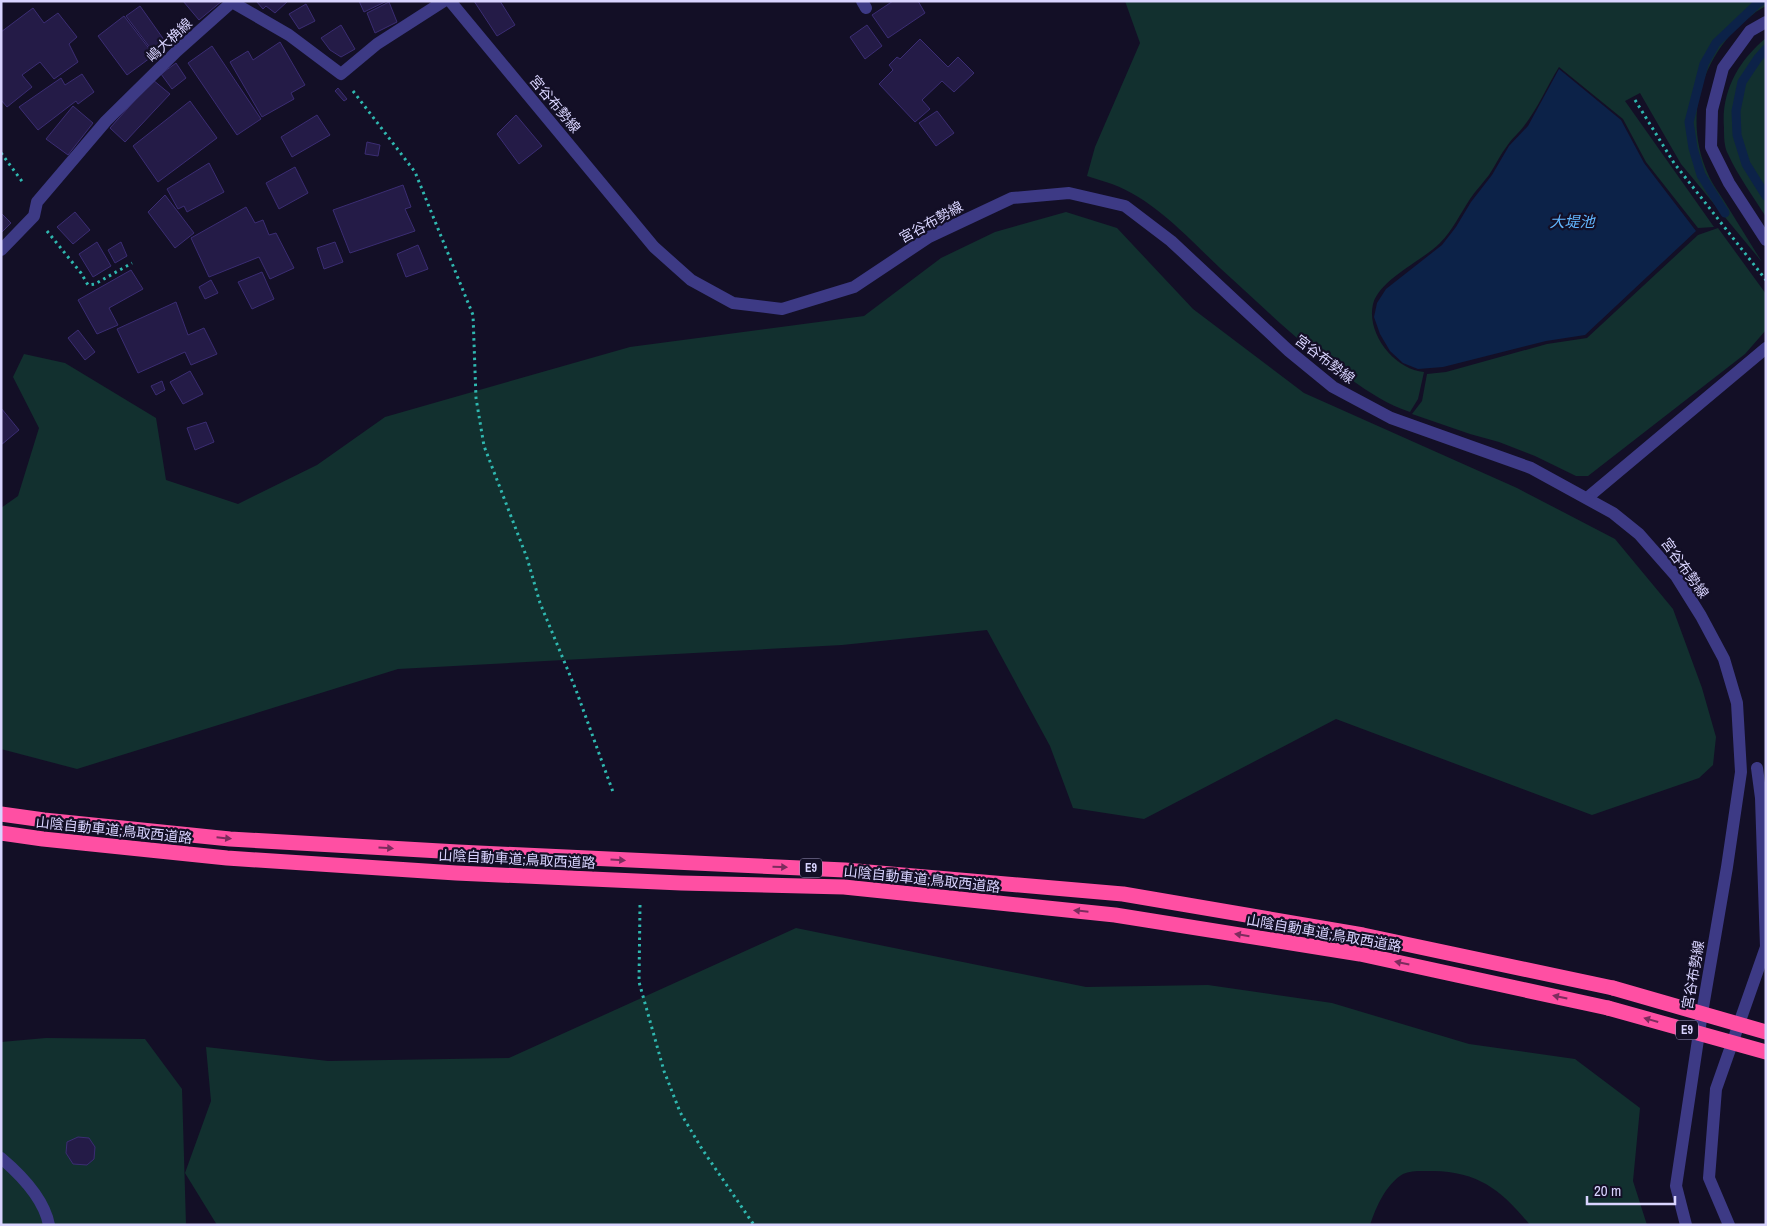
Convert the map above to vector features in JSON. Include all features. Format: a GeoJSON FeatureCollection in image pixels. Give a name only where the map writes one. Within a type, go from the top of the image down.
{"type":"FeatureCollection","features":[{"type":"Feature","properties":{"kind":"highway","name":"山陰自動車道;鳥取西道路"},"geometry":{"type":"LineString","coordinates":[[1,814],[230,839],[845,870],[1123,894],[1363,935],[1613,988],[1766,1032]]}},
{"type":"Feature","properties":{"kind":"highway","name":"山陰自動車道;鳥取西道路"},"geometry":{"type":"LineString","coordinates":[[1,833],[228,858],[466,874],[680,883],[844,887],[1115,915],[1360,954],[1608,1008],[1766,1052]]}},
{"type":"Feature","properties":{"kind":"street"},"geometry":{"type":"LineString","coordinates":[[341,74],[377,44],[444,1]]}},
{"type":"Feature","properties":{"kind":"street","name":"宮谷布勢線"},"geometry":{"type":"LineString","coordinates":[[450,1],[654,248],[691,280],[733,304],[782,309],[854,287],[929,237],[1012,198],[1069,193],[1124,206],[1171,241],[1289,351],[1333,387],[1390,418],[1531,468],[1613,513],[1640,534],[1676,576],[1701,616],[1724,659],[1736,703],[1741,772],[1676,1186],[1686,1225]]}},
{"type":"Feature","properties":{"kind":"street","name":"嶋大桷線"},"geometry":{"type":"LineString","coordinates":[[34,216],[37,202],[106,121],[177,51],[232,2],[289,35],[341,74]]}},
{"type":"Feature","properties":{"kind":"street"},"geometry":{"type":"LineString","coordinates":[[1766,22],[1750,31],[1723,68],[1712,110],[1710,146],[1729,183],[1766,240]]}},
{"type":"Feature","properties":{"kind":"street"},"geometry":{"type":"LineString","coordinates":[[1,250],[34,216]]}},
{"type":"Feature","properties":{"kind":"street"},"geometry":{"type":"LineString","coordinates":[[1587,498],[1766,348]]}},
{"type":"Feature","properties":{"kind":"street"},"geometry":{"type":"LineString","coordinates":[[1729,1225],[1709,1178],[1716,1089],[1766,947],[1761,798],[1762,768],[1741,772]]}},
{"type":"Feature","properties":{"kind":"street"},"geometry":{"type":"LineString","coordinates":[[1,1158],[26,1183],[40,1201],[49,1225]]}},
{"type":"Feature","properties":{"kind":"path"},"geometry":{"type":"LineString","coordinates":[[341,74],[415,172],[473,315],[476,398],[484,446],[527,558],[540,603],[576,690],[613,792]]}},
{"type":"Feature","properties":{"kind":"path"},"geometry":{"type":"LineString","coordinates":[[1635,100],[1674,163],[1766,280]]}},
{"type":"Feature","properties":{"kind":"path"},"geometry":{"type":"LineString","coordinates":[[1,153],[37,202]]}},
{"type":"Feature","properties":{"kind":"path"},"geometry":{"type":"LineString","coordinates":[[34,216],[65,252],[88,285],[95,284],[132,263]]}},
{"type":"Feature","properties":{"kind":"path"},"geometry":{"type":"LineString","coordinates":[[640,905],[639,982],[664,1071],[684,1120],[702,1150],[754,1225]]}},
{"type":"Feature","properties":{"kind":"green space"},"geometry":{"type":"Polygon","coordinates":[[[1125,1],[1766,1],[1766,6],[1741,24],[1715,56],[1700,94],[1697,114],[1697,134],[1708,174],[1762,262],[1681,164],[1640,93],[1625,101],[1714,227],[1698,228],[1646,162],[1623,119],[1559,67],[1529,119],[1504,149],[1489,175],[1472,196],[1445,238],[1432,250],[1393,278],[1377,295],[1373,304],[1372,315],[1378,338],[1393,358],[1413,370],[1424,372],[1418,399],[1410,412],[1402,409],[1364,389],[1316,354],[1157,210],[1128,191],[1087,176],[1095,147],[1140,43],[1125,1]]]}},
{"type":"Feature","properties":{"kind":"green space"},"geometry":{"type":"Polygon","coordinates":[[[1766,38],[1766,217],[1741,178],[1727,151],[1724,138],[1724,115],[1725,102],[1733,78],[1747,57],[1766,38]]]}},
{"type":"Feature","properties":{"kind":"green space"},"geometry":{"type":"Polygon","coordinates":[[[1066,212],[1117,228],[1193,309],[1304,393],[1517,488],[1615,539],[1673,609],[1702,688],[1716,737],[1713,765],[1699,778],[1592,815],[1336,719],[1144,819],[1073,808],[1050,746],[987,630],[842,645],[398,669],[77,769],[1,749],[1,508],[18,496],[39,428],[13,377],[24,354],[65,363],[156,418],[166,480],[238,504],[317,465],[385,417],[630,347],[864,316],[941,258],[995,232],[1066,212]]]}},
{"type":"Feature","properties":{"kind":"green space"},"geometry":{"type":"Polygon","coordinates":[[[1718,228],[1766,294],[1766,330],[1745,354],[1588,476],[1576,476],[1535,456],[1499,442],[1412,414],[1422,401],[1427,374],[1446,372],[1547,344],[1587,338],[1698,235],[1718,228]]]}},
{"type":"Feature","properties":{"kind":"green space"},"geometry":{"type":"Polygon","coordinates":[[[796,928],[1086,987],[1208,985],[1332,1003],[1469,1044],[1575,1059],[1640,1108],[1633,1181],[1647,1225],[1530,1225],[1510,1202],[1489,1186],[1477,1180],[1450,1172],[1422,1171],[1410,1172],[1397,1178],[1387,1190],[1370,1225],[217,1225],[185,1173],[211,1101],[206,1047],[328,1061],[509,1058],[796,928]]]}},
{"type":"Feature","properties":{"kind":"green space"},"geometry":{"type":"Polygon","coordinates":[[[46,1038],[145,1039],[182,1089],[186,1225],[1,1225],[1,1042],[46,1038]]]}},
{"type":"Feature","properties":{"kind":"water","name":"大堤池"},"geometry":{"type":"Polygon","coordinates":[[[1559,69],[1621,120],[1644,163],[1696,231],[1585,335],[1546,341],[1443,367],[1418,369],[1403,363],[1390,351],[1380,334],[1374,317],[1377,303],[1386,289],[1442,245],[1456,227],[1471,202],[1492,175],[1509,146],[1528,126],[1559,69]]]}},
{"type":"Feature","properties":{"kind":"building"},"geometry":{"type":"Polygon","coordinates":[[[183,1],[222,1],[199,20],[183,1]]]}},
{"type":"Feature","properties":{"kind":"building"},"geometry":{"type":"Polygon","coordinates":[[[256,1],[288,1],[275,13],[266,6],[263,9],[256,1]]]}},
{"type":"Feature","properties":{"kind":"building"},"geometry":{"type":"Polygon","coordinates":[[[359,1],[387,1],[364,12],[359,1]]]}},
{"type":"Feature","properties":{"kind":"building"},"geometry":{"type":"Polygon","coordinates":[[[474,1],[500,1],[515,25],[497,36],[474,1]]]}},
{"type":"Feature","properties":{"kind":"building"},"geometry":{"type":"Polygon","coordinates":[[[893,1],[918,1],[925,13],[888,38],[872,15],[893,1]]]}},
{"type":"Feature","properties":{"kind":"building"},"geometry":{"type":"Polygon","coordinates":[[[389,2],[397,22],[375,33],[367,13],[389,2]]]}},
{"type":"Feature","properties":{"kind":"building"},"geometry":{"type":"Polygon","coordinates":[[[306,4],[315,21],[299,29],[289,14],[306,4]]]}},
{"type":"Feature","properties":{"kind":"building"},"geometry":{"type":"Polygon","coordinates":[[[140,6],[167,44],[154,53],[126,16],[140,6]]]}},
{"type":"Feature","properties":{"kind":"building"},"geometry":{"type":"Polygon","coordinates":[[[33,8],[44,23],[58,13],[77,37],[69,44],[78,62],[54,79],[40,62],[22,75],[32,87],[7,107],[1,100],[1,32],[33,8]]]}},
{"type":"Feature","properties":{"kind":"building"},"geometry":{"type":"Polygon","coordinates":[[[124,16],[154,55],[127,75],[98,36],[124,16]]]}},
{"type":"Feature","properties":{"kind":"building"},"geometry":{"type":"Polygon","coordinates":[[[341,25],[355,49],[341,57],[330,50],[321,38],[341,25]]]}},
{"type":"Feature","properties":{"kind":"building"},"geometry":{"type":"Polygon","coordinates":[[[867,25],[882,46],[865,59],[850,37],[867,25]]]}},
{"type":"Feature","properties":{"kind":"building"},"geometry":{"type":"Polygon","coordinates":[[[920,39],[948,67],[958,57],[974,73],[954,92],[942,81],[922,100],[930,109],[915,122],[879,84],[893,70],[889,65],[897,57],[900,59],[920,39]]]}},
{"type":"Feature","properties":{"kind":"building"},"geometry":{"type":"Polygon","coordinates":[[[280,42],[305,85],[291,93],[294,99],[262,117],[230,62],[248,51],[253,60],[280,42]]]}},
{"type":"Feature","properties":{"kind":"building"},"geometry":{"type":"Polygon","coordinates":[[[212,46],[261,119],[237,135],[188,63],[212,46]]]}},
{"type":"Feature","properties":{"kind":"building"},"geometry":{"type":"Polygon","coordinates":[[[176,63],[186,78],[172,89],[161,74],[176,63]]]}},
{"type":"Feature","properties":{"kind":"building"},"geometry":{"type":"Polygon","coordinates":[[[82,74],[94,92],[78,104],[76,101],[38,130],[19,107],[61,78],[65,85],[82,74]]]}},
{"type":"Feature","properties":{"kind":"building"},"geometry":{"type":"Polygon","coordinates":[[[153,80],[170,94],[125,142],[110,128],[153,80]]]}},
{"type":"Feature","properties":{"kind":"building"},"geometry":{"type":"Polygon","coordinates":[[[338,88],[347,99],[344,101],[335,91],[338,88]]]}},
{"type":"Feature","properties":{"kind":"building"},"geometry":{"type":"Polygon","coordinates":[[[190,101],[217,138],[158,182],[133,146],[190,101]]]}},
{"type":"Feature","properties":{"kind":"building"},"geometry":{"type":"Polygon","coordinates":[[[73,106],[93,123],[68,155],[46,139],[73,106]]]}},
{"type":"Feature","properties":{"kind":"building"},"geometry":{"type":"Polygon","coordinates":[[[937,111],[954,133],[936,146],[919,123],[937,111]]]}},
{"type":"Feature","properties":{"kind":"building"},"geometry":{"type":"Polygon","coordinates":[[[317,115],[330,135],[292,157],[281,137],[317,115]]]}},
{"type":"Feature","properties":{"kind":"building"},"geometry":{"type":"Polygon","coordinates":[[[516,115],[542,146],[519,164],[497,134],[516,115]]]}},
{"type":"Feature","properties":{"kind":"building"},"geometry":{"type":"Polygon","coordinates":[[[367,142],[380,145],[378,156],[365,154],[367,142]]]}},
{"type":"Feature","properties":{"kind":"building"},"geometry":{"type":"Polygon","coordinates":[[[209,163],[224,192],[187,212],[184,206],[178,209],[167,189],[209,163]]]}},
{"type":"Feature","properties":{"kind":"building"},"geometry":{"type":"Polygon","coordinates":[[[295,167],[308,193],[279,209],[266,183],[295,167]]]}},
{"type":"Feature","properties":{"kind":"building"},"geometry":{"type":"Polygon","coordinates":[[[403,185],[411,207],[405,209],[415,231],[350,253],[333,210],[403,185]]]}},
{"type":"Feature","properties":{"kind":"building"},"geometry":{"type":"Polygon","coordinates":[[[165,195],[194,233],[175,248],[148,212],[165,195]]]}},
{"type":"Feature","properties":{"kind":"building"},"geometry":{"type":"Polygon","coordinates":[[[246,207],[255,223],[263,220],[269,235],[276,233],[294,268],[270,279],[259,257],[209,277],[191,238],[246,207]]]}},
{"type":"Feature","properties":{"kind":"building"},"geometry":{"type":"Polygon","coordinates":[[[75,212],[90,230],[73,244],[57,227],[75,212]]]}},
{"type":"Feature","properties":{"kind":"building"},"geometry":{"type":"Polygon","coordinates":[[[1,213],[11,223],[1,233],[1,213]]]}},
{"type":"Feature","properties":{"kind":"building"},"geometry":{"type":"Polygon","coordinates":[[[97,242],[111,266],[93,277],[79,254],[97,242]]]}},
{"type":"Feature","properties":{"kind":"building"},"geometry":{"type":"Polygon","coordinates":[[[121,242],[127,256],[115,263],[108,250],[121,242]]]}},
{"type":"Feature","properties":{"kind":"building"},"geometry":{"type":"Polygon","coordinates":[[[335,242],[343,262],[324,269],[317,248],[335,242]]]}},
{"type":"Feature","properties":{"kind":"building"},"geometry":{"type":"Polygon","coordinates":[[[418,245],[428,269],[406,277],[397,254],[418,245]]]}},
{"type":"Feature","properties":{"kind":"building"},"geometry":{"type":"Polygon","coordinates":[[[131,270],[143,289],[109,308],[118,325],[97,334],[78,300],[131,270]]]}},
{"type":"Feature","properties":{"kind":"building"},"geometry":{"type":"Polygon","coordinates":[[[262,272],[274,299],[252,309],[238,282],[262,272]]]}},
{"type":"Feature","properties":{"kind":"building"},"geometry":{"type":"Polygon","coordinates":[[[211,280],[218,293],[205,299],[199,287],[211,280]]]}},
{"type":"Feature","properties":{"kind":"building"},"geometry":{"type":"Polygon","coordinates":[[[176,302],[188,335],[204,328],[217,354],[191,365],[185,352],[138,373],[117,329],[176,302]]]}},
{"type":"Feature","properties":{"kind":"building"},"geometry":{"type":"Polygon","coordinates":[[[78,330],[95,352],[85,360],[68,338],[78,330]]]}},
{"type":"Feature","properties":{"kind":"building"},"geometry":{"type":"Polygon","coordinates":[[[190,371],[203,394],[183,404],[170,382],[190,371]]]}},
{"type":"Feature","properties":{"kind":"building"},"geometry":{"type":"Polygon","coordinates":[[[162,381],[165,390],[156,395],[151,386],[162,381]]]}},
{"type":"Feature","properties":{"kind":"building"},"geometry":{"type":"Polygon","coordinates":[[[1,408],[19,430],[1,445],[1,408]]]}},
{"type":"Feature","properties":{"kind":"building"},"geometry":{"type":"Polygon","coordinates":[[[206,422],[214,442],[195,450],[187,428],[206,422]]]}},
{"type":"Feature","properties":{"kind":"building"},"geometry":{"type":"Polygon","coordinates":[[[78,1137],[89,1138],[95,1147],[94,1159],[87,1165],[73,1164],[66,1153],[67,1142],[78,1137]]]}},
{"type":"Feature","properties":{"kind":"waterway"},"geometry":{"type":"LineString","coordinates":[[1725,213],[1701,175],[1693,148],[1689,122],[1704,64],[1716,43],[1762,1]]}},
{"type":"Feature","properties":{"kind":"waterway"},"geometry":{"type":"LineString","coordinates":[[1766,49],[1742,82],[1736,111],[1737,135],[1746,164],[1766,196]]}}]}
